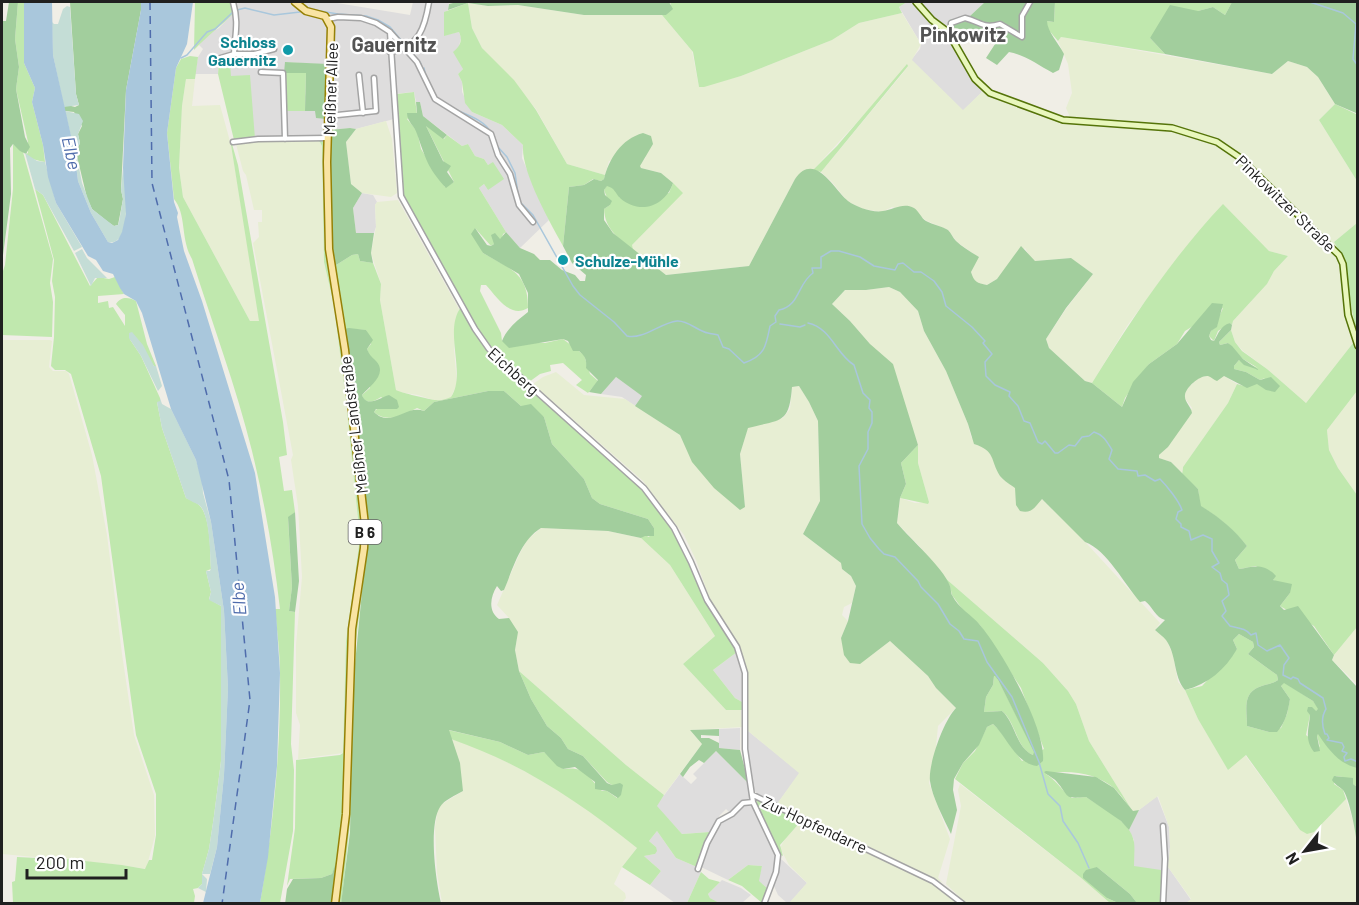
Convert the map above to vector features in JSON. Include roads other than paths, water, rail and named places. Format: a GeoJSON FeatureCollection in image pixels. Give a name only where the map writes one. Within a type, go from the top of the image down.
{"type":"FeatureCollection","features":[{"type":"Feature","properties":{"kind":"main road","name":"Meißner Allee"},"geometry":{"type":"LineString","coordinates":[[295,2],[304,10],[328,19],[332,31],[327,162]]}},
{"type":"Feature","properties":{"kind":"main road","name":"Meißner Landstraße"},"geometry":{"type":"LineString","coordinates":[[327,162],[329,249],[345,350],[365,525],[364,548],[352,629],[346,814],[335,903]]}},
{"type":"Feature","properties":{"kind":"street"},"geometry":{"type":"LineString","coordinates":[[233,2],[238,27],[234,40],[234,54]]}},
{"type":"Feature","properties":{"kind":"street"},"geometry":{"type":"LineString","coordinates":[[390,52],[406,48],[416,40],[424,26],[429,2]]}},
{"type":"Feature","properties":{"kind":"street"},"geometry":{"type":"LineString","coordinates":[[916,2],[926,15],[939,25],[948,28],[965,18],[983,26],[990,27],[1000,24],[1022,37],[1022,16],[1030,2]]}},
{"type":"Feature","properties":{"kind":"street"},"geometry":{"type":"LineString","coordinates":[[328,19],[338,16],[368,20],[390,32],[420,67],[435,99],[491,134],[498,155],[510,174],[519,205],[533,222]]}},
{"type":"Feature","properties":{"kind":"street","name":"Pinkowitzer Straße"},"geometry":{"type":"LineString","coordinates":[[948,28],[975,79],[990,93],[1063,120],[1172,128],[1217,142],[1229,149],[1259,175],[1339,255],[1343,264],[1348,315],[1358,346]]}},
{"type":"Feature","properties":{"kind":"street","name":"Eichberg"},"geometry":{"type":"LineString","coordinates":[[390,32],[401,196],[475,329],[489,349],[629,474],[651,497],[681,541],[707,600],[731,637],[742,660]]}},
{"type":"Feature","properties":{"kind":"street"},"geometry":{"type":"LineString","coordinates":[[217,59],[234,54],[254,54],[274,49]]}},
{"type":"Feature","properties":{"kind":"street"},"geometry":{"type":"LineString","coordinates":[[261,72],[283,73],[285,139]]}},
{"type":"Feature","properties":{"kind":"street"},"geometry":{"type":"LineString","coordinates":[[359,75],[363,113]]}},
{"type":"Feature","properties":{"kind":"street"},"geometry":{"type":"LineString","coordinates":[[328,116],[376,111],[374,78]]}},
{"type":"Feature","properties":{"kind":"street"},"geometry":{"type":"LineString","coordinates":[[233,142],[327,138]]}},
{"type":"Feature","properties":{"kind":"street","name":"Zur Hopfendarre"},"geometry":{"type":"LineString","coordinates":[[742,660],[745,682],[745,749],[753,795],[933,881],[963,903]]}},
{"type":"Feature","properties":{"kind":"street"},"geometry":{"type":"LineString","coordinates":[[753,795],[753,802],[778,855],[777,872],[764,903]]}},
{"type":"Feature","properties":{"kind":"street"},"geometry":{"type":"LineString","coordinates":[[698,869],[707,843],[719,821],[732,814],[743,803],[753,802]]}},
{"type":"Feature","properties":{"kind":"street"},"geometry":{"type":"LineString","coordinates":[[1163,826],[1165,859],[1163,903]]}},
{"type":"Feature","properties":{"kind":"water","name":"Elbe"},"geometry":{"type":"Polygon","coordinates":[[[24,2],[52,2],[53,55],[74,149],[78,181],[91,213],[108,242],[112,243],[118,240],[122,232],[126,214],[123,168],[126,90],[141,2],[193,2],[187,44],[176,68],[167,133],[174,202],[184,251],[202,301],[255,473],[275,597],[280,673],[277,766],[268,857],[260,903],[203,903],[217,847],[224,775],[228,688],[224,611],[211,522],[196,460],[171,409],[142,313],[136,301],[124,294],[113,274],[103,271],[96,260],[88,256],[56,203],[32,102],[35,88],[24,63],[24,2]]]}},
{"type":"Feature","properties":{"kind":"waterway"},"geometry":{"type":"LineString","coordinates":[[1310,2],[1343,13],[1356,24],[1353,59],[1358,66]]}},
{"type":"Feature","properties":{"kind":"waterway"},"geometry":{"type":"LineString","coordinates":[[237,10],[245,8],[274,15],[300,12]]}},
{"type":"Feature","properties":{"kind":"waterway"},"geometry":{"type":"LineString","coordinates":[[308,9],[366,16],[378,20],[390,27],[418,60]]}},
{"type":"Feature","properties":{"kind":"waterway"},"geometry":{"type":"LineString","coordinates":[[181,58],[187,55],[207,32],[215,29],[233,12]]}},
{"type":"Feature","properties":{"kind":"waterway"},"geometry":{"type":"LineString","coordinates":[[424,68],[426,77]]}},
{"type":"Feature","properties":{"kind":"waterway"},"geometry":{"type":"LineString","coordinates":[[454,109],[480,122],[492,134]]}},
{"type":"Feature","properties":{"kind":"waterway"},"geometry":{"type":"LineString","coordinates":[[497,146],[507,157],[515,173],[519,201],[533,215],[573,286],[580,295],[614,322],[627,336],[639,336],[671,322],[681,321],[704,332],[718,335],[723,347],[729,349],[744,363],[760,353],[770,326],[776,322],[775,316],[779,310],[791,304],[813,273],[812,268],[821,268],[821,257],[831,251],[860,257],[874,266],[895,270],[898,264],[903,263],[914,272],[921,272],[934,281],[942,292],[946,306],[985,341],[983,343],[992,354],[985,362],[986,376],[995,385],[1010,392],[1009,396],[1018,406],[1024,421],[1030,423],[1038,442],[1042,444],[1045,441],[1055,453],[1058,453],[1069,445],[1075,446],[1082,437],[1094,432],[1103,437],[1112,450],[1109,459],[1118,469],[1137,471],[1138,476],[1145,475],[1155,481],[1160,479],[1163,482],[1182,510],[1178,512],[1176,519],[1181,527],[1189,531],[1191,540],[1203,535],[1212,539],[1212,551],[1219,563],[1212,567],[1220,573],[1222,580],[1227,584],[1229,595],[1222,601],[1226,611],[1222,616],[1230,626],[1244,630],[1251,635],[1256,633],[1258,645],[1267,651],[1280,645],[1289,658],[1284,665],[1283,675],[1291,679],[1293,677],[1298,679],[1300,683],[1323,698],[1326,709],[1323,715],[1323,725],[1325,734],[1329,738],[1327,740],[1342,743],[1344,747],[1342,751],[1347,753],[1344,757],[1345,761],[1351,759],[1358,762]]}},
{"type":"Feature","properties":{"kind":"waterway"},"geometry":{"type":"LineString","coordinates":[[808,323],[822,330],[854,365],[863,393],[870,400],[872,423],[868,432],[868,449],[859,466],[862,524],[879,549],[884,554],[895,557],[918,581],[964,639],[978,641],[987,662],[1012,697],[1039,762],[1048,794],[1060,806],[1063,821],[1078,843],[1089,868]]}},
{"type":"Feature","properties":{"kind":"waterway"},"geometry":{"type":"LineString","coordinates":[[780,324],[800,327],[805,325]]}},
{"type":"Feature","properties":{"kind":"place","name":"Schloss Gauernitz"},"geometry":{"type":"Point","coordinates":[288,50]}},
{"type":"Feature","properties":{"kind":"place","name":"Schulze-Mühle"},"geometry":{"type":"Point","coordinates":[563,260]}},
{"type":"Feature","properties":{"kind":"district","name":"Pinkowitz"},"geometry":{"type":"Point","coordinates":[963,34]}},
{"type":"Feature","properties":{"kind":"district","name":"Gauernitz"},"geometry":{"type":"Point","coordinates":[394,44]}}]}
